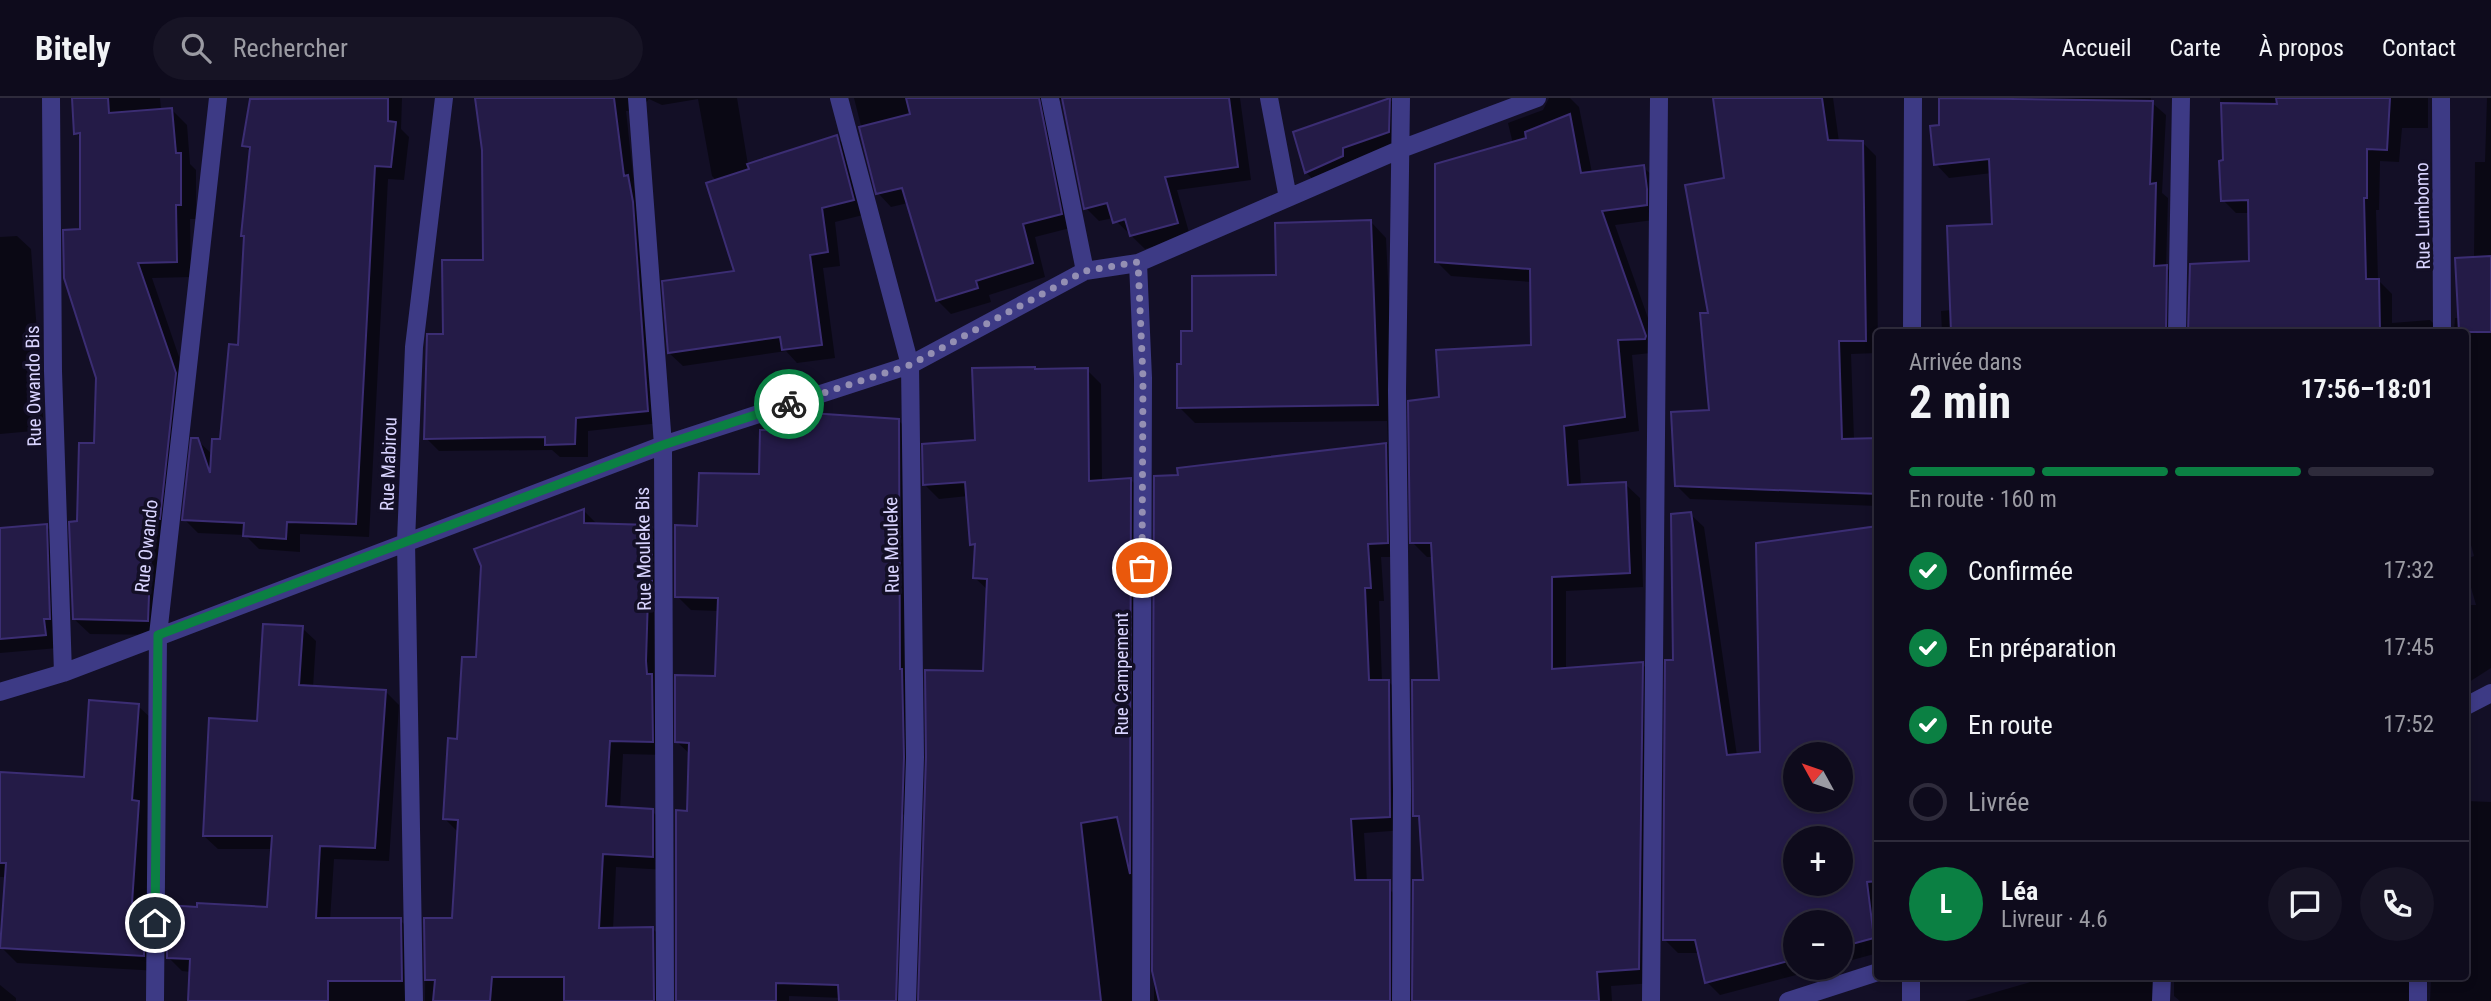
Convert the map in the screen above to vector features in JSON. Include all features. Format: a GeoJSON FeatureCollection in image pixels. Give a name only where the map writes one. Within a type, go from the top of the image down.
{"type":"FeatureCollection","features":[{"type":"Feature","properties":{"kind":"street","name":"Rue Owando Bis"},"geometry":{"type":"LineString","coordinates":[[51,98],[53,371],[63,673]]}},
{"type":"Feature","properties":{"kind":"street","name":"Rue Owando"},"geometry":{"type":"LineString","coordinates":[[155,1001],[158,635],[218,98]]}},
{"type":"Feature","properties":{"kind":"street","name":"Rue Mabirou"},"geometry":{"type":"LineString","coordinates":[[414,1001],[405,541],[414,347],[444,98]]}},
{"type":"Feature","properties":{"kind":"street","name":"Rue Mouleke Bis"},"geometry":{"type":"LineString","coordinates":[[637,98],[663,445],[665,1001]]}},
{"type":"Feature","properties":{"kind":"street","name":"Rue Mouleke"},"geometry":{"type":"LineString","coordinates":[[839,98],[910,365],[915,757],[907,1001]]}},
{"type":"Feature","properties":{"kind":"street"},"geometry":{"type":"LineString","coordinates":[[1049,98],[1085,271]]}},
{"type":"Feature","properties":{"kind":"street"},"geometry":{"type":"LineString","coordinates":[[1269,98],[1288,198]]}},
{"type":"Feature","properties":{"kind":"street"},"geometry":{"type":"LineString","coordinates":[[1401,98],[1396,391],[1402,790],[1401,1001]]}},
{"type":"Feature","properties":{"kind":"street"},"geometry":{"type":"LineString","coordinates":[[0,692],[63,673],[663,445],[910,365],[1085,271],[1138,262],[1401,149],[1537,98]]}},
{"type":"Feature","properties":{"kind":"street"},"geometry":{"type":"LineString","coordinates":[[1651,1001],[1659,98]]}},
{"type":"Feature","properties":{"kind":"street"},"geometry":{"type":"LineString","coordinates":[[1912,329],[1913,98]]}},
{"type":"Feature","properties":{"kind":"street"},"geometry":{"type":"LineString","coordinates":[[2177,329],[2181,98]]}},
{"type":"Feature","properties":{"kind":"street","name":"Rue Lumbomo"},"geometry":{"type":"LineString","coordinates":[[2441,98],[2442,329]]}},
{"type":"Feature","properties":{"kind":"street","name":"Rue Campement"},"geometry":{"type":"LineString","coordinates":[[1138,262],[1143,378],[1141,1001]]}},
{"type":"Feature","properties":{"kind":"street"},"geometry":{"type":"LineString","coordinates":[[2469,704],[2491,693]]}},
{"type":"Feature","properties":{"kind":"street"},"geometry":{"type":"LineString","coordinates":[[1788,1001],[1874,973]]}},
{"type":"Feature","properties":{"kind":"street"},"geometry":{"type":"LineString","coordinates":[[1911,1001],[1912,980]]}},
{"type":"Feature","properties":{"kind":"street"},"geometry":{"type":"LineString","coordinates":[[2161,1001],[2162,980]]}},
{"type":"Feature","properties":{"kind":"street"},"geometry":{"type":"LineString","coordinates":[[2418,980],[2418,1001]]}},
{"type":"Feature","properties":{"kind":"building"},"geometry":{"type":"Polygon","coordinates":[[[72,98],[108,98],[109,113],[172,108],[176,153],[181,153],[181,205],[176,205],[177,262],[138,263],[176,373],[160,519],[152,519],[148,621],[73,619],[69,522],[77,521],[79,443],[94,443],[96,378],[64,278],[63,230],[80,229],[80,133],[74,134],[72,98]]]}},
{"type":"Feature","properties":{"kind":"building"},"geometry":{"type":"Polygon","coordinates":[[[388,98],[388,121],[396,122],[391,167],[375,166],[356,524],[287,522],[286,539],[243,536],[244,523],[182,520],[191,438],[198,438],[210,473],[212,439],[220,439],[229,344],[238,345],[244,236],[241,236],[250,147],[242,146],[250,99],[388,98]]]}},
{"type":"Feature","properties":{"kind":"building"},"geometry":{"type":"Polygon","coordinates":[[[475,98],[614,98],[624,176],[628,175],[633,202],[648,411],[576,418],[575,444],[545,445],[545,437],[424,439],[427,334],[443,334],[442,260],[483,260],[482,150],[475,98]]]}},
{"type":"Feature","properties":{"kind":"building"},"geometry":{"type":"Polygon","coordinates":[[[906,98],[1039,98],[1062,214],[1023,224],[1033,263],[976,281],[978,288],[936,301],[902,188],[876,194],[859,127],[910,114],[906,98]]]}},
{"type":"Feature","properties":{"kind":"building"},"geometry":{"type":"Polygon","coordinates":[[[1062,98],[1229,98],[1238,167],[1165,177],[1178,223],[1130,236],[1125,219],[1113,223],[1107,203],[1084,209],[1062,98]]]}},
{"type":"Feature","properties":{"kind":"building"},"geometry":{"type":"Polygon","coordinates":[[[1390,98],[1389,132],[1343,148],[1343,156],[1305,173],[1293,132],[1390,98]]]}},
{"type":"Feature","properties":{"kind":"building"},"geometry":{"type":"Polygon","coordinates":[[[1713,98],[1822,98],[1828,140],[1863,141],[1866,341],[1839,341],[1842,439],[1874,438],[1874,494],[1675,486],[1671,412],[1709,410],[1700,313],[1708,313],[1685,185],[1724,178],[1713,98]]]}},
{"type":"Feature","properties":{"kind":"building"},"geometry":{"type":"Polygon","coordinates":[[[1939,98],[2153,101],[2150,184],[2156,183],[2154,266],[2167,265],[2166,329],[1951,329],[1947,226],[1992,224],[1989,159],[1934,165],[1930,126],[1939,125],[1939,98]]]}},
{"type":"Feature","properties":{"kind":"building"},"geometry":{"type":"Polygon","coordinates":[[[2276,98],[2390,98],[2387,150],[2367,149],[2367,198],[2364,198],[2366,279],[2379,279],[2380,329],[2188,329],[2190,264],[2249,261],[2248,200],[2221,201],[2221,103],[2277,104],[2276,98]]]}},
{"type":"Feature","properties":{"kind":"building"},"geometry":{"type":"Polygon","coordinates":[[[1570,114],[1581,173],[1644,165],[1647,189],[1647,205],[1602,211],[1646,336],[1645,339],[1618,340],[1625,417],[1564,426],[1568,485],[1626,482],[1630,573],[1552,577],[1552,669],[1643,662],[1639,969],[1597,972],[1599,1001],[1412,1001],[1413,880],[1423,880],[1419,816],[1413,816],[1412,680],[1439,680],[1431,543],[1410,543],[1408,401],[1439,397],[1436,350],[1531,345],[1530,269],[1435,262],[1435,164],[1526,138],[1525,132],[1570,114]]]}},
{"type":"Feature","properties":{"kind":"building"},"geometry":{"type":"Polygon","coordinates":[[[837,135],[854,200],[822,208],[828,252],[810,255],[822,345],[782,350],[780,337],[668,353],[662,281],[734,271],[706,183],[749,169],[747,164],[837,135]]]}},
{"type":"Feature","properties":{"kind":"building"},"geometry":{"type":"Polygon","coordinates":[[[1371,220],[1378,405],[1177,408],[1177,364],[1181,364],[1181,331],[1192,331],[1192,276],[1276,275],[1275,223],[1371,220]]]}},
{"type":"Feature","properties":{"kind":"building"},"geometry":{"type":"Polygon","coordinates":[[[2491,256],[2491,332],[2459,329],[2455,258],[2491,256]]]}},
{"type":"Feature","properties":{"kind":"building"},"geometry":{"type":"Polygon","coordinates":[[[972,368],[1088,368],[1089,481],[1131,478],[1130,874],[1117,817],[1081,823],[1101,1001],[918,1001],[926,757],[925,670],[983,671],[987,579],[973,578],[975,544],[970,545],[965,482],[923,485],[922,444],[975,440],[972,368]]]}},
{"type":"Feature","properties":{"kind":"building"},"geometry":{"type":"Polygon","coordinates":[[[810,413],[899,419],[900,669],[904,757],[896,1001],[839,1001],[838,985],[776,983],[776,1001],[676,1001],[676,810],[687,811],[689,743],[675,742],[675,675],[715,676],[718,598],[675,597],[675,525],[697,526],[699,473],[759,474],[760,430],[810,431],[810,413]]]}},
{"type":"Feature","properties":{"kind":"building"},"geometry":{"type":"Polygon","coordinates":[[[1386,443],[1388,543],[1368,544],[1371,588],[1365,588],[1369,680],[1389,680],[1390,817],[1351,819],[1355,880],[1390,880],[1390,1001],[1159,1001],[1152,971],[1154,476],[1178,475],[1177,468],[1386,443]]]}},
{"type":"Feature","properties":{"kind":"building"},"geometry":{"type":"Polygon","coordinates":[[[584,509],[584,523],[652,525],[652,596],[648,596],[646,661],[647,674],[652,674],[653,742],[610,741],[606,806],[653,809],[653,857],[603,854],[599,928],[653,927],[654,1001],[564,1001],[564,977],[492,977],[490,1001],[433,1001],[435,980],[425,980],[424,918],[452,918],[458,820],[443,819],[448,738],[457,739],[462,657],[476,657],[481,566],[474,549],[584,509]]]}},
{"type":"Feature","properties":{"kind":"building"},"geometry":{"type":"Polygon","coordinates":[[[1691,512],[1727,755],[1760,752],[1756,543],[1874,527],[1874,881],[1867,882],[1874,938],[1853,944],[1853,910],[1783,910],[1783,962],[1705,983],[1695,940],[1663,940],[1665,660],[1673,660],[1671,514],[1691,512]]]}},
{"type":"Feature","properties":{"kind":"building"},"geometry":{"type":"Polygon","coordinates":[[[47,524],[50,619],[44,619],[46,635],[0,639],[0,528],[47,524]]]}},
{"type":"Feature","properties":{"kind":"building"},"geometry":{"type":"Polygon","coordinates":[[[263,624],[303,626],[299,685],[386,690],[375,848],[320,846],[316,918],[401,918],[402,981],[328,981],[328,1001],[188,1001],[190,959],[167,958],[167,905],[197,907],[197,903],[267,907],[272,836],[203,836],[209,718],[257,721],[263,624]]]}},
{"type":"Feature","properties":{"kind":"building"},"geometry":{"type":"Polygon","coordinates":[[[89,700],[139,704],[132,800],[139,801],[132,903],[144,904],[144,956],[0,948],[6,863],[0,863],[0,772],[84,777],[89,700]]]}},
{"type":"Feature","properties":{"kind":"way so far"},"geometry":{"type":"LineString","coordinates":[[789,404],[910,365],[1085,271],[1138,262],[1143,378],[1142,568]]}},
{"type":"Feature","properties":{"kind":"route"},"geometry":{"type":"LineString","coordinates":[[155,923],[158,635],[663,445],[789,404]]}}]}
